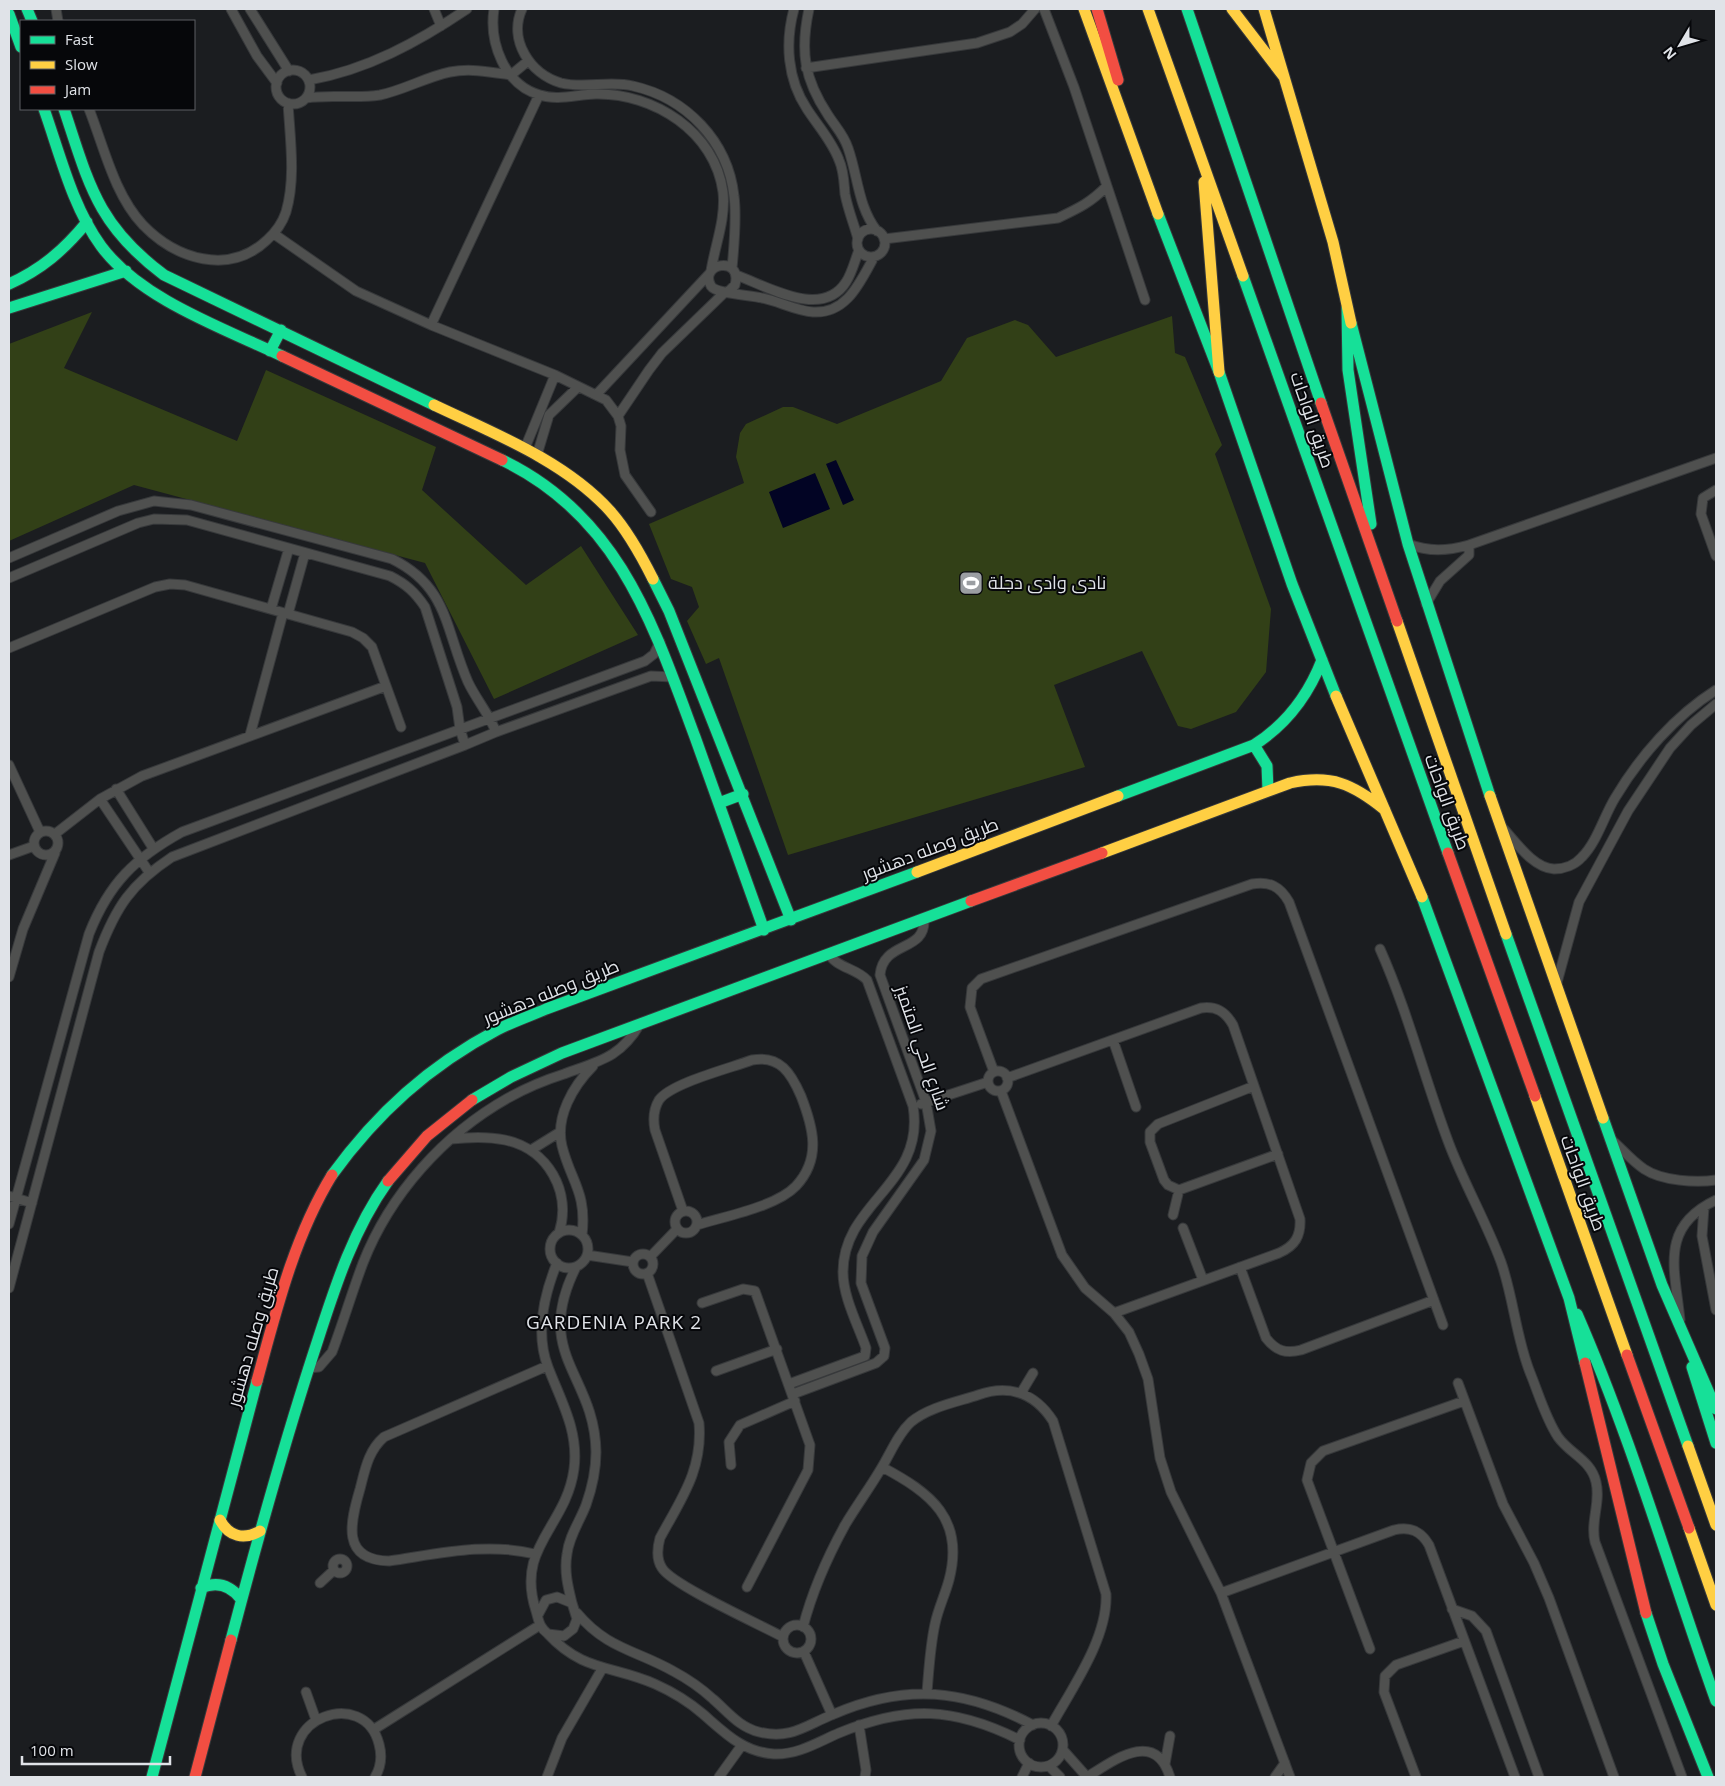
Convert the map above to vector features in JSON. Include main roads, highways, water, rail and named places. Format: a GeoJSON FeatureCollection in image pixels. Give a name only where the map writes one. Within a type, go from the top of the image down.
{"type":"FeatureCollection","features":[{"type":"Feature","properties":{"kind":"main road"},"geometry":{"type":"LineString","coordinates":[[1084,9],[1168,243],[1219,372],[1266,513],[1322,660],[1433,922],[1569,1298],[1596,1354],[1634,1458],[1716,1702]]}},
{"type":"Feature","properties":{"kind":"main road"},"geometry":{"type":"LineString","coordinates":[[1097,9],[1118,77],[1119,104]]}},
{"type":"Feature","properties":{"kind":"main road","name":"طريق الواحات"},"geometry":{"type":"LineString","coordinates":[[1148,9],[1324,509],[1716,1605]]}},
{"type":"Feature","properties":{"kind":"main road","name":"طريق الواحات"},"geometry":{"type":"LineString","coordinates":[[1187,9],[1290,317],[1610,1231],[1716,1525]]}},
{"type":"Feature","properties":{"kind":"main road"},"geometry":{"type":"LineString","coordinates":[[1232,9],[1284,77]]}},
{"type":"Feature","properties":{"kind":"main road"},"geometry":{"type":"LineString","coordinates":[[1255,9],[1271,31]]}},
{"type":"Feature","properties":{"kind":"main road"},"geometry":{"type":"LineString","coordinates":[[1264,9],[1333,242],[1347,308],[1408,544],[1426,604],[1498,822],[1682,1335],[1716,1443]]}},
{"type":"Feature","properties":{"kind":"main road"},"geometry":{"type":"LineString","coordinates":[[9,14],[20,44]]}},
{"type":"Feature","properties":{"kind":"main road"},"geometry":{"type":"LineString","coordinates":[[44,110],[87,222],[106,251],[126,271],[171,303],[270,352],[518,468],[576,508],[608,544],[639,594],[660,642],[764,930]]}},
{"type":"Feature","properties":{"kind":"main road"},"geometry":{"type":"LineString","coordinates":[[64,110],[98,207],[120,240],[147,265],[164,275],[525,448],[581,485],[601,502],[639,551],[669,611],[743,794],[791,920]]}},
{"type":"Feature","properties":{"kind":"main road"},"geometry":{"type":"LineString","coordinates":[[1203,161],[1219,372]]}},
{"type":"Feature","properties":{"kind":"main road"},"geometry":{"type":"LineString","coordinates":[[9,284],[33,274],[53,262],[87,222]]}},
{"type":"Feature","properties":{"kind":"main road"},"geometry":{"type":"LineString","coordinates":[[9,308],[126,271]]}},
{"type":"Feature","properties":{"kind":"main road"},"geometry":{"type":"LineString","coordinates":[[1347,308],[1348,370],[1376,560]]}},
{"type":"Feature","properties":{"kind":"main road"},"geometry":{"type":"LineString","coordinates":[[270,352],[281,330]]}},
{"type":"Feature","properties":{"kind":"main road"},"geometry":{"type":"LineString","coordinates":[[518,468],[525,448]]}},
{"type":"Feature","properties":{"kind":"main road"},"geometry":{"type":"LineString","coordinates":[[530,475],[537,455]]}},
{"type":"Feature","properties":{"kind":"main road","name":"طريق وصله دهشور"},"geometry":{"type":"LineString","coordinates":[[152,1777],[279,1299],[315,1206],[331,1176],[369,1127],[393,1102],[432,1070],[498,1029],[546,1008],[791,920],[1254,745],[1293,714],[1310,690],[1322,660]]}},
{"type":"Feature","properties":{"kind":"main road"},"geometry":{"type":"LineString","coordinates":[[1254,745],[1270,772],[1268,790]]}},
{"type":"Feature","properties":{"kind":"main road"},"geometry":{"type":"LineString","coordinates":[[195,1777],[241,1599],[308,1368],[352,1244],[381,1191],[419,1144],[461,1107],[516,1073],[641,1023],[1268,790],[1307,778],[1329,779],[1352,786],[1387,812]]}},
{"type":"Feature","properties":{"kind":"main road"},"geometry":{"type":"LineString","coordinates":[[719,803],[743,794]]}},
{"type":"Feature","properties":{"kind":"main road"},"geometry":{"type":"LineString","coordinates":[[1569,1298],[1652,1636],[1708,1777]]}},
{"type":"Feature","properties":{"kind":"main road"},"geometry":{"type":"LineString","coordinates":[[1682,1335],[1716,1409]]}},
{"type":"Feature","properties":{"kind":"main road"},"geometry":{"type":"LineString","coordinates":[[220,1520],[226,1530],[237,1537],[249,1537],[260,1531]]}},
{"type":"Feature","properties":{"kind":"main road"},"geometry":{"type":"LineString","coordinates":[[201,1588],[212,1584],[224,1585],[234,1590],[241,1599]]}},
{"type":"Feature","properties":{"kind":"water"},"geometry":{"type":"Polygon","coordinates":[[[836,460],[854,500],[843,505],[826,464],[836,460]]]}},
{"type":"Feature","properties":{"kind":"water"},"geometry":{"type":"Polygon","coordinates":[[[815,473],[830,509],[783,528],[769,492],[815,473]]]}},
{"type":"Feature","properties":{"kind":"place","name":"نادى وادى دجلة"},"geometry":{"type":"Point","coordinates":[971,583]}},
{"type":"Feature","properties":{"kind":"district","name":"GARDENIA PARK 2"},"geometry":{"type":"Point","coordinates":[614,1322]}}]}
